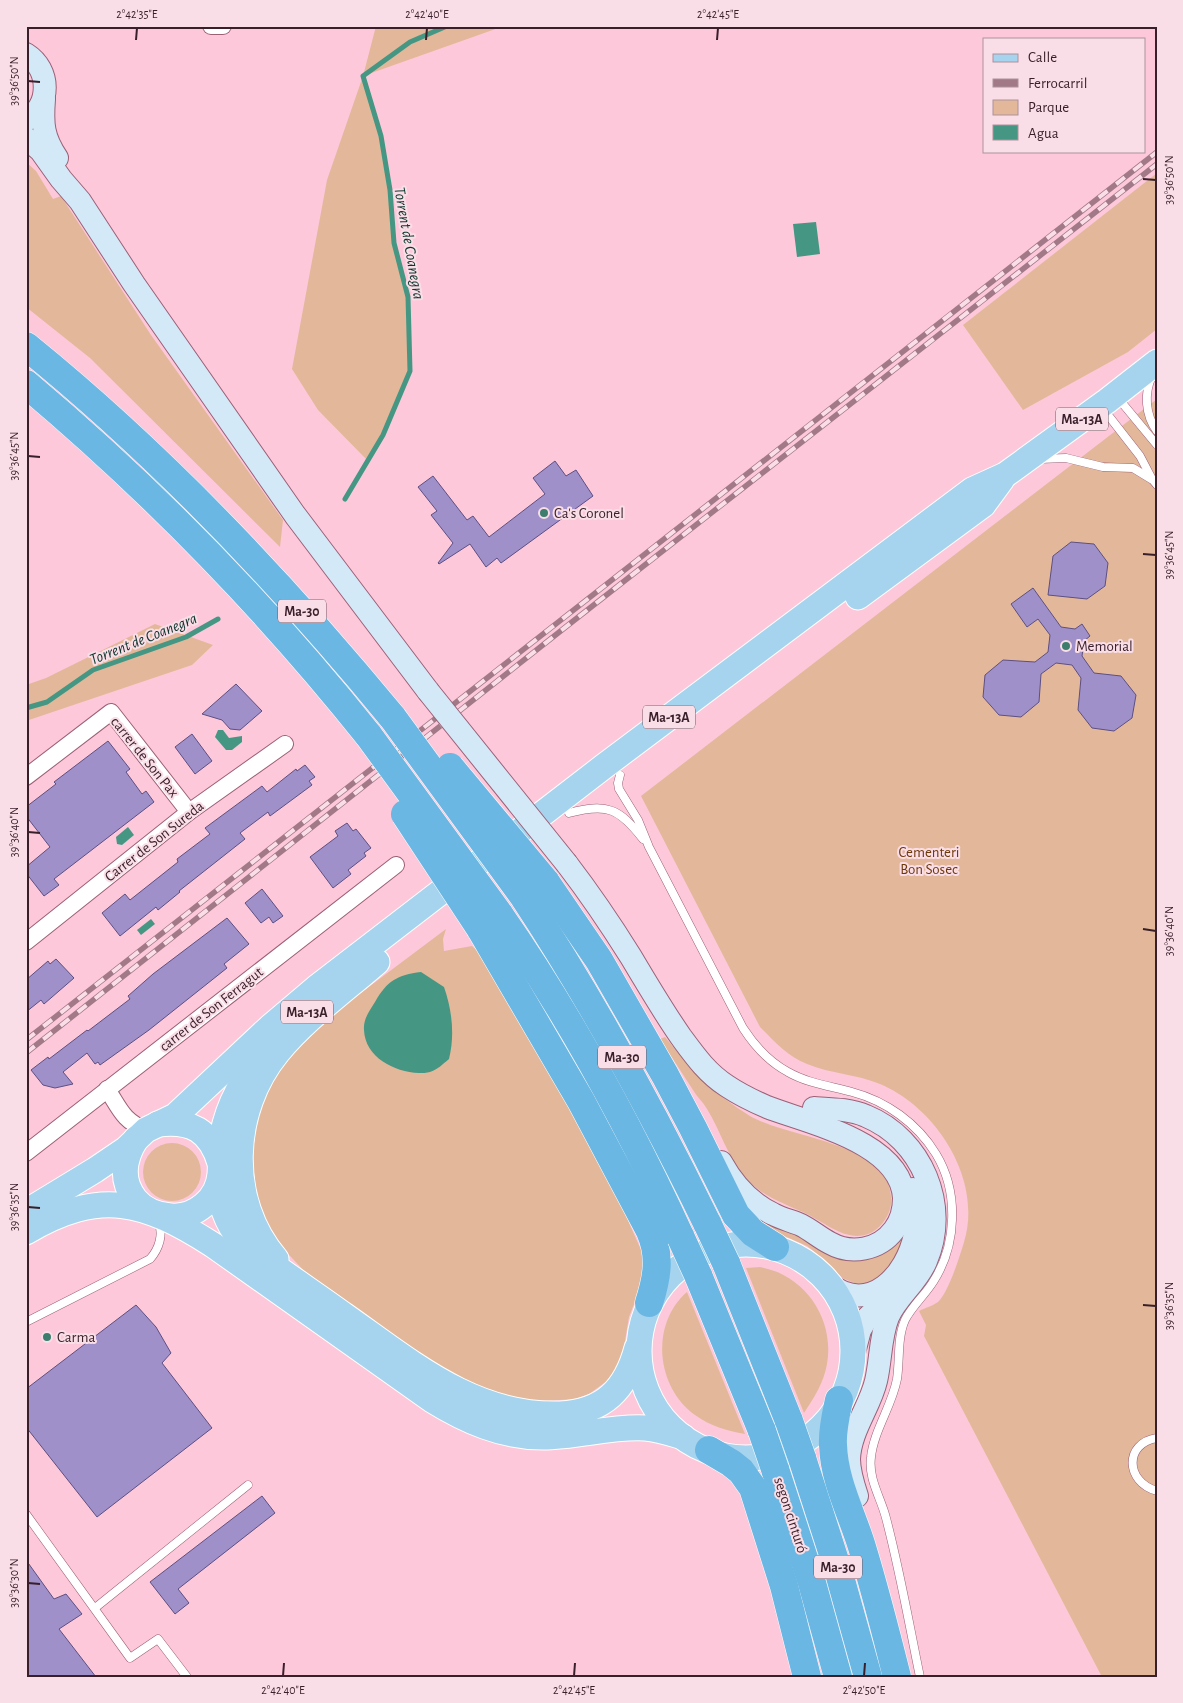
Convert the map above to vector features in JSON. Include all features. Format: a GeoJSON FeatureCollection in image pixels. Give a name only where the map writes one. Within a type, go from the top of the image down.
{"type":"FeatureCollection","features":[{"type":"Feature","properties":{"kind":"highway","name":"Ma-30"},"geometry":{"type":"LineString","coordinates":[[26,346],[114,422],[206,508],[299,607],[398,714],[534,889]]}},
{"type":"Feature","properties":{"kind":"highway","name":"Ma-30"},"geometry":{"type":"LineString","coordinates":[[26,384],[101,449],[192,535],[279,628],[364,740],[490,921]]}},
{"type":"Feature","properties":{"kind":"highway"},"geometry":{"type":"LineString","coordinates":[[534,889],[599,960],[665,1075],[736,1215],[753,1233],[775,1247]]}},
{"type":"Feature","properties":{"kind":"highway","name":"segon cinturó"},"geometry":{"type":"LineString","coordinates":[[534,889],[561,954],[622,1056],[726,1262],[789,1420],[839,1572],[868,1677]]}},
{"type":"Feature","properties":{"kind":"highway"},"geometry":{"type":"LineString","coordinates":[[490,921],[580,1101],[650,1231],[656,1246],[658,1262],[649,1303]]}},
{"type":"Feature","properties":{"kind":"highway","name":"segon cinturó"},"geometry":{"type":"LineString","coordinates":[[490,921],[543,980],[606,1087],[681,1238],[698,1275],[776,1469],[812,1584],[838,1677]]}},
{"type":"Feature","properties":{"kind":"highway"},"geometry":{"type":"LineString","coordinates":[[839,1400],[832,1444],[837,1474],[859,1535],[897,1677]]}},
{"type":"Feature","properties":{"kind":"highway"},"geometry":{"type":"LineString","coordinates":[[709,1450],[736,1467],[753,1488],[784,1586],[808,1677]]}},
{"type":"Feature","properties":{"kind":"main road","name":"Ma-13A"},"geometry":{"type":"LineString","coordinates":[[147,1131],[175,1116],[278,1020],[603,767],[972,490],[1005,475],[1028,460],[1157,362]]}},
{"type":"Feature","properties":{"kind":"main road","name":"Ma-13A"},"geometry":{"type":"LineString","coordinates":[[219,1174],[222,1134],[241,1084],[256,1063],[291,1026],[334,990],[377,962],[569,813],[983,505],[1005,475]]}},
{"type":"Feature","properties":{"kind":"main road"},"geometry":{"type":"LineString","coordinates":[[294,1279],[263,1242],[247,1209],[241,1184],[240,1168],[241,1141],[245,1119],[259,1080],[281,1048],[297,1031],[377,962]]}},
{"type":"Feature","properties":{"kind":"main road"},"geometry":{"type":"LineString","coordinates":[[26,1212],[95,1170],[126,1149],[147,1131],[171,1123],[185,1124],[197,1129],[208,1138],[216,1149],[222,1208],[227,1221],[238,1238],[255,1252],[437,1379],[474,1399],[515,1412],[540,1414],[582,1412],[603,1403],[619,1389],[624,1381],[634,1359],[644,1315],[649,1303],[666,1278],[710,1251],[738,1244],[756,1243],[775,1247],[793,1254],[809,1264],[829,1284],[844,1308],[850,1326],[851,1364],[847,1382],[839,1400],[812,1436],[791,1449],[766,1456],[752,1458],[727,1455],[709,1450],[682,1437],[661,1430],[630,1428],[536,1437],[507,1433],[483,1426],[432,1400],[182,1225],[130,1206],[90,1206],[51,1218],[26,1232]]}},
{"type":"Feature","properties":{"kind":"main road"},"geometry":{"type":"LineString","coordinates":[[147,1131],[129,1150],[125,1161],[126,1181],[134,1199],[144,1208],[155,1214],[181,1216],[194,1212],[212,1196],[219,1174]]}},
{"type":"Feature","properties":{"kind":"main road"},"geometry":{"type":"LineString","coordinates":[[638,1342],[641,1371],[650,1397],[663,1417],[682,1437]]}},
{"type":"Feature","properties":{"kind":"street"},"geometry":{"type":"LineString","coordinates":[[211,26],[223,26]]}},
{"type":"Feature","properties":{"kind":"street"},"geometry":{"type":"LineString","coordinates":[[26,54],[36,62],[42,73],[45,85],[42,120],[45,135],[55,156],[68,174],[80,201]]}},
{"type":"Feature","properties":{"kind":"street"},"geometry":{"type":"LineString","coordinates":[[26,120],[36,112],[44,99]]}},
{"type":"Feature","properties":{"kind":"street"},"geometry":{"type":"LineString","coordinates":[[26,138],[41,151],[80,201],[134,284],[295,515],[428,691],[567,864],[608,921],[677,1031],[706,1069],[725,1085],[766,1107],[862,1123],[886,1137],[904,1154],[915,1171],[926,1205],[925,1236],[915,1266],[897,1290],[867,1318],[860,1330],[851,1364]]}},
{"type":"Feature","properties":{"kind":"street","name":"carrer de Son Pax"},"geometry":{"type":"LineString","coordinates":[[26,777],[111,712],[189,812]]}},
{"type":"Feature","properties":{"kind":"street","name":"Carrer de Son Sureda"},"geometry":{"type":"LineString","coordinates":[[26,942],[189,812],[285,744]]}},
{"type":"Feature","properties":{"kind":"street","name":"carrer de Son Ferragut"},"geometry":{"type":"LineString","coordinates":[[26,1153],[396,866]]}},
{"type":"Feature","properties":{"kind":"street"},"geometry":{"type":"LineString","coordinates":[[665,1075],[698,1117],[730,1178],[756,1204],[772,1214],[801,1225],[837,1247],[853,1250],[876,1245],[888,1237],[901,1219],[904,1196],[897,1178],[885,1162],[867,1146],[813,1115]]}},
{"type":"Feature","properties":{"kind":"street"},"geometry":{"type":"LineString","coordinates":[[107,1090],[125,1117],[133,1124],[147,1131]]}},
{"type":"Feature","properties":{"kind":"street"},"geometry":{"type":"LineString","coordinates":[[813,1115],[859,1113],[876,1120],[895,1133],[922,1166],[934,1202],[935,1230],[930,1250],[918,1277],[893,1308],[886,1323],[876,1384],[853,1438],[850,1451],[851,1478],[871,1545],[879,1604]]}},
{"type":"Feature","properties":{"kind":"street"},"geometry":{"type":"LineString","coordinates":[[813,1115],[843,1126],[877,1142],[894,1157],[904,1170],[913,1189],[916,1204],[917,1227],[910,1253],[899,1271],[887,1284],[873,1294],[862,1296],[844,1293],[829,1284]]}},
{"type":"Feature","properties":{"kind":"lane"},"geometry":{"type":"LineString","coordinates":[[1157,366],[1148,390],[1147,399],[1149,417],[1157,431]]}},
{"type":"Feature","properties":{"kind":"lane"},"geometry":{"type":"LineString","coordinates":[[1154,482],[1140,456],[1108,415],[1106,405],[1108,401],[1114,400],[1123,404],[1157,445]]}},
{"type":"Feature","properties":{"kind":"lane"},"geometry":{"type":"LineString","coordinates":[[1028,460],[1058,457],[1103,467],[1126,467],[1141,472],[1154,482]]}},
{"type":"Feature","properties":{"kind":"lane"},"geometry":{"type":"LineString","coordinates":[[620,775],[618,786],[638,820],[649,846],[743,1028],[753,1042],[772,1061],[788,1073],[813,1082],[862,1095],[882,1103],[899,1114],[928,1144],[939,1161],[946,1178],[952,1217],[947,1251],[933,1282],[905,1320],[895,1388],[875,1438],[870,1464],[873,1482],[886,1518],[920,1677]]}},
{"type":"Feature","properties":{"kind":"lane"},"geometry":{"type":"LineString","coordinates":[[569,813],[597,808],[615,812],[631,823],[649,846]]}},
{"type":"Feature","properties":{"kind":"lane"},"geometry":{"type":"LineString","coordinates":[[26,1322],[145,1262],[154,1254],[159,1244],[161,1231],[155,1214]]}},
{"type":"Feature","properties":{"kind":"lane"},"geometry":{"type":"LineString","coordinates":[[1157,1438],[1143,1443],[1133,1458],[1135,1476],[1140,1484],[1148,1489],[1157,1491]]}},
{"type":"Feature","properties":{"kind":"lane"},"geometry":{"type":"LineString","coordinates":[[94,1608],[248,1485]]}},
{"type":"Feature","properties":{"kind":"lane"},"geometry":{"type":"LineString","coordinates":[[26,1514],[130,1658],[158,1639],[187,1677]]}},
{"type":"Feature","properties":{"kind":"green space"},"geometry":{"type":"Polygon","coordinates":[[[376,26],[504,26],[363,76],[376,26]]]}},
{"type":"Feature","properties":{"kind":"green space"},"geometry":{"type":"Polygon","coordinates":[[[363,76],[381,136],[390,190],[394,243],[408,297],[410,371],[383,435],[368,461],[318,410],[292,369],[327,180],[363,76]]]}},
{"type":"Feature","properties":{"kind":"green space"},"geometry":{"type":"Polygon","coordinates":[[[26,162],[36,171],[53,199],[61,196],[151,335],[283,520],[280,547],[90,358],[26,307],[26,162]]]}},
{"type":"Feature","properties":{"kind":"green space"},"geometry":{"type":"Polygon","coordinates":[[[1157,173],[1157,329],[1128,352],[1023,410],[963,325],[1157,173]]]}},
{"type":"Feature","properties":{"kind":"green space","name":"Cementeri Bon Sosec"},"geometry":{"type":"Polygon","coordinates":[[[1157,399],[1157,1677],[1102,1677],[924,1336],[926,1325],[919,1311],[939,1301],[947,1289],[964,1242],[968,1218],[967,1195],[961,1171],[950,1149],[937,1128],[920,1110],[901,1095],[880,1084],[825,1070],[800,1061],[782,1048],[760,1027],[641,796],[1157,399]]]}},
{"type":"Feature","properties":{"kind":"green space"},"geometry":{"type":"Polygon","coordinates":[[[155,624],[213,645],[192,665],[26,721],[26,685],[46,678],[155,624]]]}},
{"type":"Feature","properties":{"kind":"green space"},"geometry":{"type":"Polygon","coordinates":[[[446,929],[443,939],[444,951],[472,946],[485,958],[544,1059],[618,1198],[642,1252],[644,1264],[640,1289],[629,1317],[623,1353],[613,1375],[589,1394],[575,1399],[546,1401],[518,1399],[485,1390],[447,1371],[405,1343],[309,1276],[274,1239],[265,1225],[250,1176],[256,1113],[274,1073],[314,1028],[446,929]]]}},
{"type":"Feature","properties":{"kind":"green space"},"geometry":{"type":"Polygon","coordinates":[[[665,1037],[704,1080],[750,1116],[767,1124],[837,1145],[859,1155],[877,1168],[888,1184],[891,1204],[888,1214],[881,1225],[870,1233],[861,1236],[842,1233],[764,1194],[750,1182],[737,1167],[712,1117],[660,1039],[665,1037]]]}},
{"type":"Feature","properties":{"kind":"green space"},"geometry":{"type":"Polygon","coordinates":[[[172,1143],[188,1148],[196,1156],[201,1172],[196,1188],[188,1196],[172,1201],[156,1196],[148,1188],[143,1172],[148,1156],[156,1148],[172,1143]]]}},
{"type":"Feature","properties":{"kind":"green space"},"geometry":{"type":"Polygon","coordinates":[[[750,1209],[827,1251],[908,1224],[899,1255],[880,1277],[869,1283],[857,1284],[842,1278],[825,1260],[807,1246],[775,1232],[759,1222],[750,1209]]]}},
{"type":"Feature","properties":{"kind":"green space"},"geometry":{"type":"Polygon","coordinates":[[[760,1267],[791,1279],[803,1289],[821,1316],[826,1331],[828,1347],[826,1371],[818,1390],[804,1413],[746,1268],[760,1267]]]}},
{"type":"Feature","properties":{"kind":"green space"},"geometry":{"type":"Polygon","coordinates":[[[687,1292],[745,1434],[719,1428],[701,1419],[682,1403],[672,1388],[662,1355],[663,1338],[667,1321],[675,1305],[687,1292]]]}},
{"type":"Feature","properties":{"kind":"water"},"geometry":{"type":"Polygon","coordinates":[[[816,222],[820,254],[797,257],[793,224],[816,222]]]}},
{"type":"Feature","properties":{"kind":"water"},"geometry":{"type":"Polygon","coordinates":[[[218,730],[223,730],[229,738],[242,736],[242,742],[232,750],[226,750],[215,737],[218,730]]]}},
{"type":"Feature","properties":{"kind":"water"},"geometry":{"type":"Polygon","coordinates":[[[128,827],[134,835],[122,845],[117,844],[116,837],[128,827]]]}},
{"type":"Feature","properties":{"kind":"water"},"geometry":{"type":"Polygon","coordinates":[[[151,919],[155,924],[141,935],[137,930],[151,919]]]}},
{"type":"Feature","properties":{"kind":"water"},"geometry":{"type":"Polygon","coordinates":[[[421,972],[444,987],[451,1014],[452,1032],[449,1059],[440,1067],[427,1073],[400,1070],[382,1061],[370,1048],[364,1030],[369,1011],[388,984],[399,977],[421,972]]]}},
{"type":"Feature","properties":{"kind":"building","name":"Ca's Coronel"},"geometry":{"type":"Polygon","coordinates":[[[555,461],[566,476],[576,470],[593,496],[501,563],[497,558],[486,567],[470,544],[438,563],[453,543],[431,515],[437,511],[418,487],[433,476],[467,520],[473,516],[489,537],[545,494],[533,478],[555,461]]]}},
{"type":"Feature","properties":{"kind":"building"},"geometry":{"type":"Polygon","coordinates":[[[1071,542],[1094,544],[1108,563],[1105,586],[1087,599],[1048,595],[1053,556],[1071,542]]]}},
{"type":"Feature","properties":{"kind":"building"},"geometry":{"type":"Polygon","coordinates":[[[1033,588],[1061,627],[1075,629],[1082,624],[1090,636],[1084,641],[1082,656],[1094,673],[1121,676],[1136,695],[1132,718],[1114,731],[1092,728],[1078,710],[1081,678],[1072,665],[1056,663],[1041,674],[1039,702],[1021,717],[999,715],[983,697],[985,675],[1003,660],[1035,662],[1048,652],[1050,635],[1038,619],[1027,627],[1011,604],[1033,588]]]}},
{"type":"Feature","properties":{"kind":"building"},"geometry":{"type":"Polygon","coordinates":[[[236,684],[262,711],[240,730],[230,729],[222,720],[202,714],[236,684]]]}},
{"type":"Feature","properties":{"kind":"building"},"geometry":{"type":"Polygon","coordinates":[[[192,734],[212,761],[195,774],[175,747],[192,734]]]}},
{"type":"Feature","properties":{"kind":"building"},"geometry":{"type":"Polygon","coordinates":[[[108,741],[130,769],[126,772],[142,794],[146,791],[154,802],[54,879],[59,885],[44,896],[26,873],[26,867],[50,847],[26,816],[26,807],[56,784],[54,782],[108,741]]]}},
{"type":"Feature","properties":{"kind":"building"},"geometry":{"type":"Polygon","coordinates":[[[305,765],[315,777],[309,781],[312,785],[270,816],[268,812],[240,833],[245,839],[158,910],[156,907],[120,936],[102,913],[125,894],[130,900],[178,862],[177,859],[210,834],[205,828],[262,786],[267,792],[296,769],[297,771],[305,765]]]}},
{"type":"Feature","properties":{"kind":"building"},"geometry":{"type":"Polygon","coordinates":[[[347,823],[353,831],[356,829],[371,848],[364,853],[366,856],[348,870],[351,874],[333,888],[310,857],[338,836],[335,831],[347,823]]]}},
{"type":"Feature","properties":{"kind":"building"},"geometry":{"type":"Polygon","coordinates":[[[262,889],[283,916],[273,923],[269,917],[261,923],[245,903],[262,889]]]}},
{"type":"Feature","properties":{"kind":"building"},"geometry":{"type":"Polygon","coordinates":[[[227,918],[249,944],[224,964],[227,968],[149,1030],[100,1065],[98,1062],[95,1064],[87,1053],[63,1072],[73,1084],[55,1088],[43,1085],[31,1070],[48,1057],[49,1059],[130,999],[128,996],[153,974],[227,918]]]}},
{"type":"Feature","properties":{"kind":"building"},"geometry":{"type":"Polygon","coordinates":[[[56,959],[74,978],[44,1004],[41,1000],[26,1012],[26,980],[48,961],[50,964],[56,959]]]}},
{"type":"Feature","properties":{"kind":"building"},"geometry":{"type":"Polygon","coordinates":[[[136,1305],[156,1327],[171,1353],[162,1363],[212,1428],[97,1517],[26,1427],[26,1389],[136,1305]]]}},
{"type":"Feature","properties":{"kind":"building"},"geometry":{"type":"Polygon","coordinates":[[[262,1496],[275,1513],[178,1589],[189,1603],[175,1614],[150,1582],[262,1496]]]}},
{"type":"Feature","properties":{"kind":"building"},"geometry":{"type":"Polygon","coordinates":[[[26,1560],[54,1599],[66,1594],[82,1614],[59,1629],[96,1677],[26,1677],[26,1560]]]}},
{"type":"Feature","properties":{"kind":"waterway","name":"Torrent de Coanegra"},"geometry":{"type":"LineString","coordinates":[[345,499],[383,435],[410,371],[408,297],[394,243],[390,190],[381,136],[363,76],[410,42],[447,26]]}},
{"type":"Feature","properties":{"kind":"waterway","name":"Torrent de Coanegra"},"geometry":{"type":"LineString","coordinates":[[26,708],[47,702],[93,670],[186,637],[218,619]]}},
{"type":"Feature","properties":{"kind":"railway"},"geometry":{"type":"LineString","coordinates":[[26,1040],[1157,152]]}},
{"type":"Feature","properties":{"kind":"railway"},"geometry":{"type":"LineString","coordinates":[[26,1053],[1157,164]]}},
{"type":"Feature","properties":{"kind":"place","name":"Ca's Coronel"},"geometry":{"type":"Point","coordinates":[544,513]}},
{"type":"Feature","properties":{"kind":"place","name":"Memorial"},"geometry":{"type":"Point","coordinates":[1066,646]}},
{"type":"Feature","properties":{"kind":"place","name":"Carma"},"geometry":{"type":"Point","coordinates":[47,1337]}}]}
